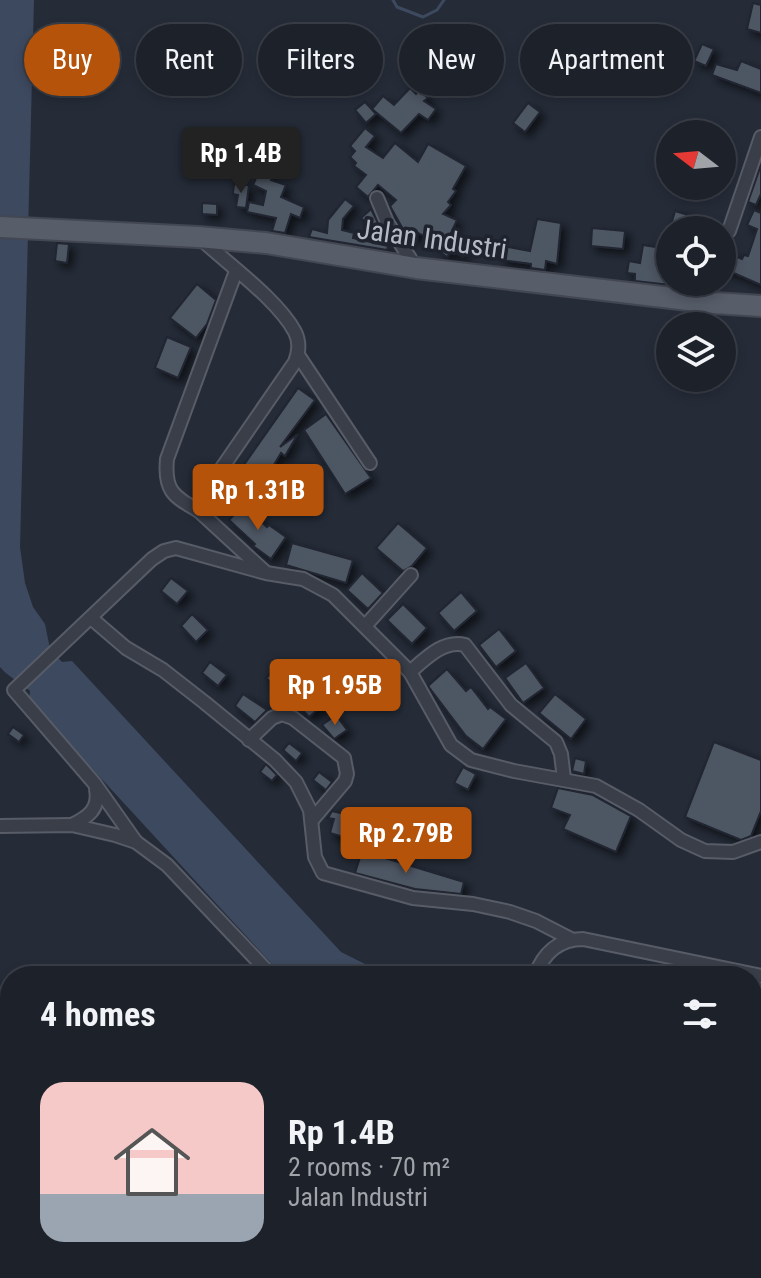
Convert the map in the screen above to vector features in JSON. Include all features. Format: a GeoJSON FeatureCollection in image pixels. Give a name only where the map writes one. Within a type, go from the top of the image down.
{"type":"FeatureCollection","features":[{"type":"Feature","properties":{"kind":"main road","name":"Jalan Industri"},"geometry":{"type":"LineString","coordinates":[[0,227],[266,243],[416,268],[761,306]]}},
{"type":"Feature","properties":{"kind":"street"},"geometry":{"type":"LineString","coordinates":[[734,216],[761,137]]}},
{"type":"Feature","properties":{"kind":"street"},"geometry":{"type":"LineString","coordinates":[[377,198],[387,222],[416,268]]}},
{"type":"Feature","properties":{"kind":"street"},"geometry":{"type":"LineString","coordinates":[[198,237],[289,324],[298,341],[298,355],[290,370],[215,478],[199,511]]}},
{"type":"Feature","properties":{"kind":"street"},"geometry":{"type":"LineString","coordinates":[[236,271],[167,459],[166,473],[172,492],[199,511],[266,573]]}},
{"type":"Feature","properties":{"kind":"street"},"geometry":{"type":"LineString","coordinates":[[298,355],[370,463]]}},
{"type":"Feature","properties":{"kind":"street"},"geometry":{"type":"LineString","coordinates":[[136,842],[95,784],[14,690],[152,559],[171,549],[182,549],[314,583],[333,595],[410,672],[451,745],[464,756],[503,769],[564,779],[609,792],[681,840],[705,851],[733,852],[761,842]]}},
{"type":"Feature","properties":{"kind":"street"},"geometry":{"type":"LineString","coordinates":[[366,625],[411,575]]}},
{"type":"Feature","properties":{"kind":"street"},"geometry":{"type":"LineString","coordinates":[[91,618],[126,648],[170,675],[296,782],[306,798],[312,820],[315,857],[320,870],[327,876],[413,898],[473,904],[510,912],[571,939],[595,941],[714,966]]}},
{"type":"Feature","properties":{"kind":"street"},"geometry":{"type":"LineString","coordinates":[[410,672],[447,645],[465,645],[511,705],[556,742],[564,779]]}},
{"type":"Feature","properties":{"kind":"street"},"geometry":{"type":"LineString","coordinates":[[249,740],[272,718],[282,714],[293,718],[344,758],[345,781],[312,820]]}},
{"type":"Feature","properties":{"kind":"street"},"geometry":{"type":"LineString","coordinates":[[72,825],[94,810],[97,801],[95,784]]}},
{"type":"Feature","properties":{"kind":"street"},"geometry":{"type":"LineString","coordinates":[[0,826],[72,825],[136,842],[167,865],[263,966]]}},
{"type":"Feature","properties":{"kind":"street"},"geometry":{"type":"LineString","coordinates":[[539,966],[552,949],[571,939]]}},
{"type":"Feature","properties":{"kind":"water"},"geometry":{"type":"Polygon","coordinates":[[[0,0],[34,0],[33,24],[24,24],[24,96],[32,96],[20,547],[25,583],[33,607],[45,624],[50,649],[62,662],[72,661],[341,952],[369,966],[274,966],[29,700],[30,691],[0,667],[0,0]]]}},
{"type":"Feature","properties":{"kind":"building"},"geometry":{"type":"Polygon","coordinates":[[[753,3],[761,5],[761,33],[747,29],[753,3]]]}},
{"type":"Feature","properties":{"kind":"building"},"geometry":{"type":"Polygon","coordinates":[[[702,44],[714,49],[706,66],[694,61],[702,44]]]}},
{"type":"Feature","properties":{"kind":"building"},"geometry":{"type":"Polygon","coordinates":[[[741,61],[761,69],[761,93],[712,75],[716,64],[737,70],[741,61]]]}},
{"type":"Feature","properties":{"kind":"building"},"geometry":{"type":"Polygon","coordinates":[[[383,96],[394,105],[402,96],[426,96],[428,98],[424,101],[436,109],[428,120],[419,114],[401,133],[372,109],[383,96]]]}},
{"type":"Feature","properties":{"kind":"building"},"geometry":{"type":"Polygon","coordinates":[[[365,102],[376,114],[366,123],[355,110],[365,102]]]}},
{"type":"Feature","properties":{"kind":"building"},"geometry":{"type":"Polygon","coordinates":[[[528,103],[540,112],[525,132],[513,123],[528,103]]]}},
{"type":"Feature","properties":{"kind":"building"},"geometry":{"type":"Polygon","coordinates":[[[365,128],[375,136],[366,147],[383,158],[395,143],[418,162],[428,144],[466,166],[448,202],[451,205],[443,214],[457,220],[448,240],[466,253],[463,257],[452,251],[447,257],[439,251],[443,246],[418,233],[409,240],[390,206],[396,200],[378,185],[368,197],[356,187],[366,175],[354,166],[356,163],[350,157],[355,151],[350,146],[365,128]]]}},
{"type":"Feature","properties":{"kind":"building"},"geometry":{"type":"Polygon","coordinates":[[[761,165],[761,194],[756,205],[748,202],[761,165]]]}},
{"type":"Feature","properties":{"kind":"building"},"geometry":{"type":"Polygon","coordinates":[[[259,171],[272,176],[271,180],[286,185],[281,197],[304,207],[300,218],[291,214],[285,233],[272,231],[276,218],[247,212],[249,202],[263,205],[266,191],[253,185],[259,171]]]}},
{"type":"Feature","properties":{"kind":"building"},"geometry":{"type":"Polygon","coordinates":[[[234,184],[249,185],[246,208],[236,207],[238,195],[233,194],[234,184]]]}},
{"type":"Feature","properties":{"kind":"building"},"geometry":{"type":"Polygon","coordinates":[[[345,199],[354,206],[343,219],[342,230],[354,233],[353,238],[388,246],[387,250],[309,237],[312,229],[327,233],[328,220],[345,199]]]}},
{"type":"Feature","properties":{"kind":"building"},"geometry":{"type":"Polygon","coordinates":[[[202,203],[217,204],[217,215],[202,214],[202,203]]]}},
{"type":"Feature","properties":{"kind":"building"},"geometry":{"type":"Polygon","coordinates":[[[371,209],[379,225],[375,229],[361,218],[371,209]]]}},
{"type":"Feature","properties":{"kind":"building"},"geometry":{"type":"Polygon","coordinates":[[[754,210],[761,213],[761,285],[736,274],[736,257],[742,259],[744,255],[748,256],[757,229],[747,225],[754,210]]]}},
{"type":"Feature","properties":{"kind":"building"},"geometry":{"type":"Polygon","coordinates":[[[675,211],[691,216],[674,216],[675,211]]]}},
{"type":"Feature","properties":{"kind":"building"},"geometry":{"type":"Polygon","coordinates":[[[537,219],[561,223],[557,264],[546,261],[545,270],[531,268],[531,264],[501,260],[503,246],[530,251],[537,219]]]}},
{"type":"Feature","properties":{"kind":"building"},"geometry":{"type":"Polygon","coordinates":[[[592,228],[625,231],[623,249],[591,246],[592,228]]]}},
{"type":"Feature","properties":{"kind":"building"},"geometry":{"type":"Polygon","coordinates":[[[57,243],[69,244],[67,263],[55,261],[57,243]]]}},
{"type":"Feature","properties":{"kind":"building"},"geometry":{"type":"Polygon","coordinates":[[[643,245],[656,247],[656,283],[635,281],[635,274],[627,273],[629,261],[640,263],[643,245]]]}},
{"type":"Feature","properties":{"kind":"building"},"geometry":{"type":"Polygon","coordinates":[[[197,284],[216,300],[207,324],[196,338],[170,318],[197,284]]]}},
{"type":"Feature","properties":{"kind":"building"},"geometry":{"type":"Polygon","coordinates":[[[167,337],[191,347],[178,378],[155,368],[167,337]]]}},
{"type":"Feature","properties":{"kind":"building"},"geometry":{"type":"Polygon","coordinates":[[[298,388],[315,400],[280,447],[298,434],[285,456],[281,453],[263,483],[241,469],[298,388]]]}},
{"type":"Feature","properties":{"kind":"building"},"geometry":{"type":"Polygon","coordinates":[[[326,414],[371,478],[345,494],[304,430],[326,414]]]}},
{"type":"Feature","properties":{"kind":"building"},"geometry":{"type":"Polygon","coordinates":[[[243,505],[267,527],[269,525],[286,537],[271,559],[253,546],[255,544],[229,520],[243,505]]]}},
{"type":"Feature","properties":{"kind":"building"},"geometry":{"type":"Polygon","coordinates":[[[398,523],[427,548],[412,566],[403,571],[376,548],[398,523]]]}},
{"type":"Feature","properties":{"kind":"building"},"geometry":{"type":"Polygon","coordinates":[[[292,543],[353,560],[346,583],[286,565],[292,543]]]}},
{"type":"Feature","properties":{"kind":"building"},"geometry":{"type":"Polygon","coordinates":[[[362,573],[383,593],[368,609],[347,590],[362,573]]]}},
{"type":"Feature","properties":{"kind":"building"},"geometry":{"type":"Polygon","coordinates":[[[171,578],[188,591],[177,604],[161,591],[171,578]]]}},
{"type":"Feature","properties":{"kind":"building"},"geometry":{"type":"Polygon","coordinates":[[[461,592],[477,611],[454,631],[438,613],[461,592]]]}},
{"type":"Feature","properties":{"kind":"building"},"geometry":{"type":"Polygon","coordinates":[[[403,604],[427,628],[412,644],[387,620],[403,604]]]}},
{"type":"Feature","properties":{"kind":"building"},"geometry":{"type":"Polygon","coordinates":[[[192,614],[208,630],[196,642],[181,626],[192,614]]]}},
{"type":"Feature","properties":{"kind":"building"},"geometry":{"type":"Polygon","coordinates":[[[499,629],[516,651],[496,667],[479,645],[499,629]]]}},
{"type":"Feature","properties":{"kind":"building"},"geometry":{"type":"Polygon","coordinates":[[[210,662],[227,675],[218,686],[202,673],[210,662]]]}},
{"type":"Feature","properties":{"kind":"building"},"geometry":{"type":"Polygon","coordinates":[[[526,663],[544,688],[523,703],[505,678],[526,663]]]}},
{"type":"Feature","properties":{"kind":"building"},"geometry":{"type":"Polygon","coordinates":[[[278,666],[291,680],[279,691],[266,678],[278,666]]]}},
{"type":"Feature","properties":{"kind":"building"},"geometry":{"type":"Polygon","coordinates":[[[447,669],[466,691],[471,687],[488,709],[490,707],[506,719],[483,749],[466,736],[428,686],[447,669]]]}},
{"type":"Feature","properties":{"kind":"building"},"geometry":{"type":"Polygon","coordinates":[[[313,692],[324,704],[309,717],[298,705],[313,692]]]}},
{"type":"Feature","properties":{"kind":"building"},"geometry":{"type":"Polygon","coordinates":[[[243,694],[267,710],[255,722],[235,706],[243,694]]]}},
{"type":"Feature","properties":{"kind":"building"},"geometry":{"type":"Polygon","coordinates":[[[555,694],[586,719],[571,739],[539,713],[555,694]]]}},
{"type":"Feature","properties":{"kind":"building"},"geometry":{"type":"Polygon","coordinates":[[[336,715],[347,730],[334,739],[322,725],[336,715]]]}},
{"type":"Feature","properties":{"kind":"building"},"geometry":{"type":"Polygon","coordinates":[[[13,727],[24,735],[19,742],[8,734],[13,727]]]}},
{"type":"Feature","properties":{"kind":"building"},"geometry":{"type":"Polygon","coordinates":[[[714,742],[761,760],[761,811],[751,836],[741,840],[685,817],[714,742]]]}},
{"type":"Feature","properties":{"kind":"building"},"geometry":{"type":"Polygon","coordinates":[[[289,743],[302,753],[296,761],[283,750],[289,743]]]}},
{"type":"Feature","properties":{"kind":"building"},"geometry":{"type":"Polygon","coordinates":[[[575,758],[586,761],[584,774],[572,771],[575,758]]]}},
{"type":"Feature","properties":{"kind":"building"},"geometry":{"type":"Polygon","coordinates":[[[266,764],[277,775],[272,781],[260,772],[266,764]]]}},
{"type":"Feature","properties":{"kind":"building"},"geometry":{"type":"Polygon","coordinates":[[[463,767],[476,774],[468,790],[454,783],[463,767]]]}},
{"type":"Feature","properties":{"kind":"building"},"geometry":{"type":"Polygon","coordinates":[[[319,772],[332,782],[326,790],[313,780],[319,772]]]}},
{"type":"Feature","properties":{"kind":"building"},"geometry":{"type":"Polygon","coordinates":[[[558,788],[593,795],[631,816],[616,852],[563,829],[570,815],[551,808],[558,788]]]}},
{"type":"Feature","properties":{"kind":"building"},"geometry":{"type":"Polygon","coordinates":[[[332,811],[353,816],[350,839],[330,833],[334,819],[328,818],[332,811]]]}},
{"type":"Feature","properties":{"kind":"building"},"geometry":{"type":"Polygon","coordinates":[[[362,851],[464,882],[461,894],[415,889],[355,873],[362,851]]]}},
{"type":"Feature","properties":{"kind":"waterway"},"geometry":{"type":"LineString","coordinates":[[393,0],[397,7],[423,17],[437,10],[444,0]]}}]}
